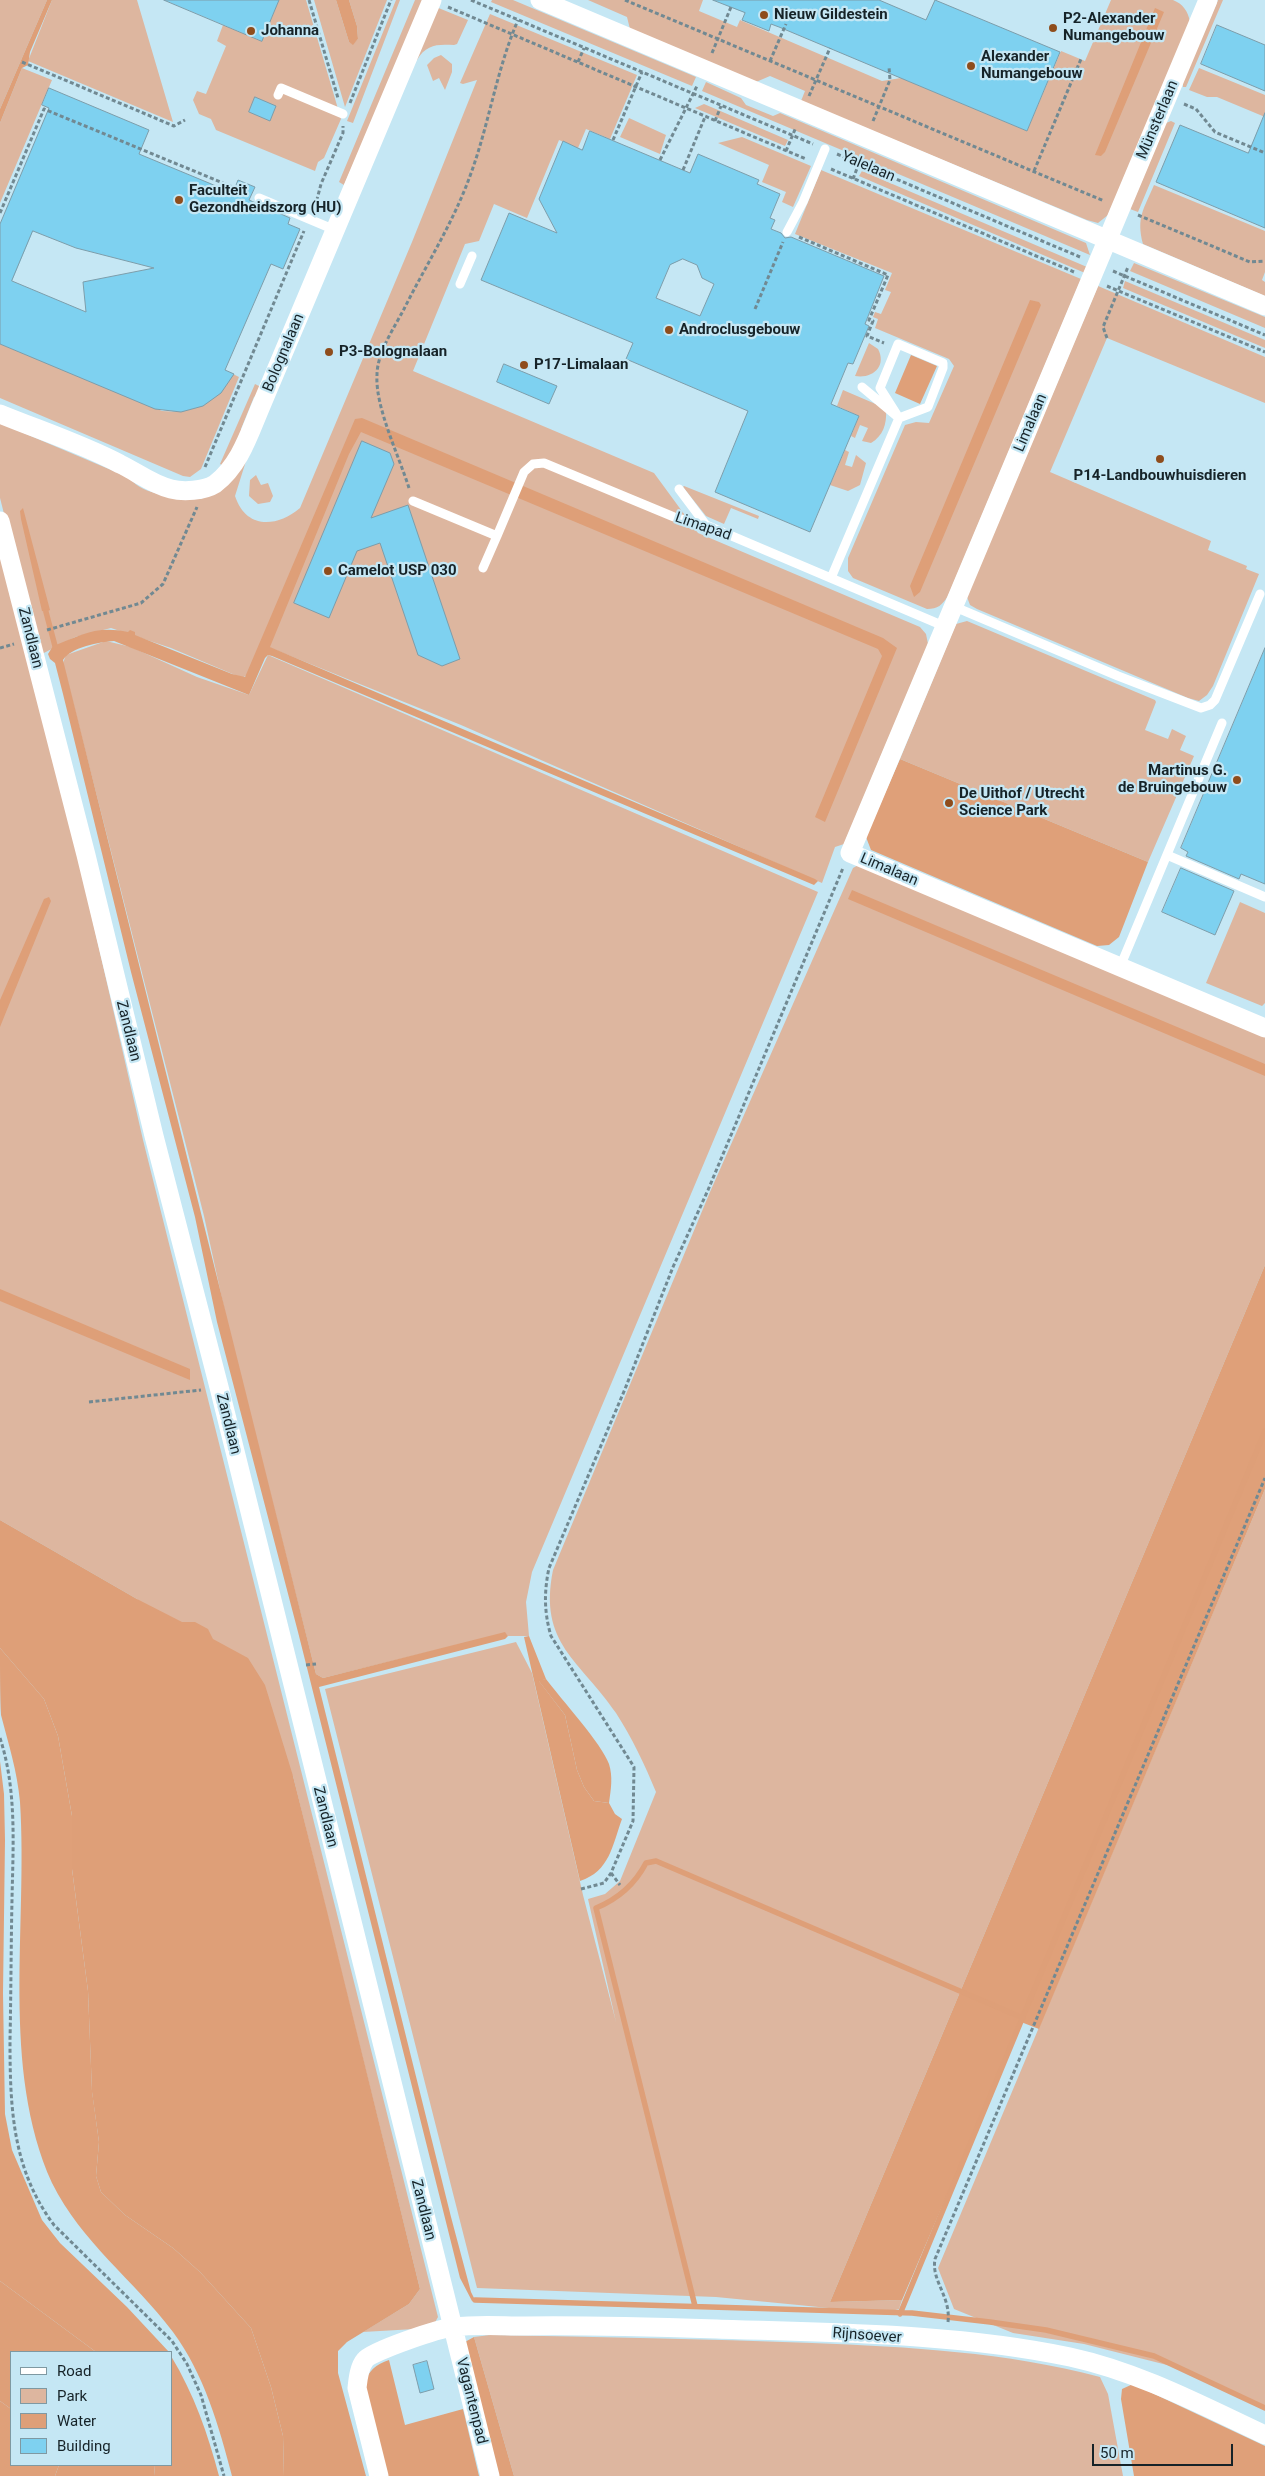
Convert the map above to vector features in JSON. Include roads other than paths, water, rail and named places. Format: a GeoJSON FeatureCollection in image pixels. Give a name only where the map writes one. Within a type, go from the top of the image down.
{"type":"FeatureCollection","features":[{"type":"Feature","properties":{"kind":"street","name":"Bolognalaan"},"geometry":{"type":"LineString","coordinates":[[0,414],[120,464],[147,481],[172,490],[203,481],[214,484],[238,460],[432,0]]}},
{"type":"Feature","properties":{"kind":"street","name":"Yalelaan"},"geometry":{"type":"LineString","coordinates":[[540,0],[1265,306]]}},
{"type":"Feature","properties":{"kind":"street","name":"Münsterlaan"},"geometry":{"type":"LineString","coordinates":[[1108,239],[1206,1]]}},
{"type":"Feature","properties":{"kind":"street","name":"Limalaan"},"geometry":{"type":"LineString","coordinates":[[1108,239],[955,607],[850,853],[1265,1028]]}},
{"type":"Feature","properties":{"kind":"street","name":"Zandlaan"},"geometry":{"type":"LineString","coordinates":[[0,521],[86,855],[154,1136],[219,1387],[452,2327]]}},
{"type":"Feature","properties":{"kind":"street","name":"Rijnsoever"},"geometry":{"type":"LineString","coordinates":[[379,2476],[357,2388],[364,2360],[377,2351],[452,2327],[590,2325],[792,2332],[946,2341],[1017,2349],[1069,2357],[1114,2368],[1150,2382],[1265,2435]]}},
{"type":"Feature","properties":{"kind":"street","name":"Vagantenpad"},"geometry":{"type":"LineString","coordinates":[[452,2327],[490,2476]]}},
{"type":"Feature","properties":{"kind":"lane"},"geometry":{"type":"LineString","coordinates":[[278,95],[281,88],[345,111]]}},
{"type":"Feature","properties":{"kind":"lane"},"geometry":{"type":"LineString","coordinates":[[787,232],[825,149]]}},
{"type":"Feature","properties":{"kind":"lane"},"geometry":{"type":"LineString","coordinates":[[259,198],[335,230]]}},
{"type":"Feature","properties":{"kind":"lane"},"geometry":{"type":"LineString","coordinates":[[460,284],[472,256]]}},
{"type":"Feature","properties":{"kind":"lane"},"geometry":{"type":"LineString","coordinates":[[831,578],[899,418],[928,407],[943,368],[943,363],[898,344],[880,388],[899,418]]}},
{"type":"Feature","properties":{"kind":"lane"},"geometry":{"type":"LineString","coordinates":[[862,387],[899,418]]}},
{"type":"Feature","properties":{"kind":"lane","name":"Limapad"},"geometry":{"type":"LineString","coordinates":[[483,568],[528,467],[544,463],[674,517],[706,525],[946,627]]}},
{"type":"Feature","properties":{"kind":"lane"},"geometry":{"type":"LineString","coordinates":[[679,489],[706,525]]}},
{"type":"Feature","properties":{"kind":"lane"},"geometry":{"type":"LineString","coordinates":[[413,501],[497,536]]}},
{"type":"Feature","properties":{"kind":"lane"},"geometry":{"type":"LineString","coordinates":[[955,607],[1118,676],[1201,708],[1210,705],[1215,700],[1260,594]]}},
{"type":"Feature","properties":{"kind":"lane"},"geometry":{"type":"LineString","coordinates":[[1120,967],[1222,723]]}},
{"type":"Feature","properties":{"kind":"lane"},"geometry":{"type":"LineString","coordinates":[[1167,855],[1265,897]]}},
{"type":"Feature","properties":{"kind":"water"},"geometry":{"type":"Polygon","coordinates":[[[47,0],[52,0],[30,52],[28,65],[22,68],[0,123],[0,109],[47,0]]]}},
{"type":"Feature","properties":{"kind":"water"},"geometry":{"type":"Polygon","coordinates":[[[336,0],[349,0],[357,26],[358,39],[353,45],[349,42],[336,0]]]}},
{"type":"Feature","properties":{"kind":"water"},"geometry":{"type":"Polygon","coordinates":[[[1155,8],[1164,12],[1105,152],[1101,156],[1095,155],[1155,8]]]}},
{"type":"Feature","properties":{"kind":"water"},"geometry":{"type":"Polygon","coordinates":[[[1030,300],[1039,302],[1041,305],[920,592],[914,597],[910,586],[1030,300]]]}},
{"type":"Feature","properties":{"kind":"water"},"geometry":{"type":"Polygon","coordinates":[[[362,418],[883,638],[897,648],[825,822],[815,817],[882,656],[878,649],[361,432],[349,454],[270,647],[815,879],[818,881],[814,885],[272,656],[268,655],[265,658],[249,695],[114,641],[94,644],[79,649],[67,655],[63,660],[316,1674],[323,1678],[505,1632],[508,1636],[505,1639],[319,1687],[451,2217],[471,2292],[475,2300],[472,2301],[460,2278],[298,1632],[217,1322],[195,1217],[131,972],[63,694],[55,663],[48,654],[53,646],[89,632],[117,630],[128,632],[130,630],[135,632],[135,635],[232,674],[245,677],[355,419],[362,418]]]}},
{"type":"Feature","properties":{"kind":"water"},"geometry":{"type":"Polygon","coordinates":[[[23,508],[50,610],[46,612],[42,611],[21,519],[20,511],[23,508]]]}},
{"type":"Feature","properties":{"kind":"water"},"geometry":{"type":"Polygon","coordinates":[[[852,890],[1265,1064],[1265,1076],[848,899],[852,890]]]}},
{"type":"Feature","properties":{"kind":"water"},"geometry":{"type":"Polygon","coordinates":[[[49,897],[51,901],[0,1027],[0,1000],[44,899],[49,897]]]}},
{"type":"Feature","properties":{"kind":"water"},"geometry":{"type":"Polygon","coordinates":[[[0,1289],[190,1369],[190,1380],[0,1301],[0,1289]]]}},
{"type":"Feature","properties":{"kind":"water"},"geometry":{"type":"Polygon","coordinates":[[[0,1520],[137,1599],[182,1622],[195,1622],[208,1629],[213,1639],[248,1658],[265,1685],[293,1776],[420,2289],[409,2304],[347,2342],[338,2351],[338,2373],[366,2476],[284,2476],[283,2436],[271,2387],[251,2328],[200,2272],[173,2248],[125,2215],[101,2192],[96,2176],[99,2142],[92,2092],[88,1991],[72,1869],[72,1816],[58,1736],[44,1699],[0,1648],[0,1520]]]}},
{"type":"Feature","properties":{"kind":"water"},"geometry":{"type":"Polygon","coordinates":[[[546,1679],[605,1755],[611,1774],[609,1803],[594,1801],[584,1787],[577,1770],[565,1715],[538,1680],[546,1679]]]}},
{"type":"Feature","properties":{"kind":"water"},"geometry":{"type":"Polygon","coordinates":[[[0,2281],[95,2351],[10,2351],[10,2408],[0,2401],[0,2281]]]}},
{"type":"Feature","properties":{"kind":"water"},"geometry":{"type":"Polygon","coordinates":[[[59,2466],[154,2466],[155,2476],[55,2476],[59,2466]]]}},
{"type":"Feature","properties":{"kind":"waterway"},"geometry":{"type":"LineString","coordinates":[[46,612],[55,646]]}},
{"type":"Feature","properties":{"kind":"waterway"},"geometry":{"type":"LineString","coordinates":[[900,2314],[1265,1431]]}},
{"type":"Feature","properties":{"kind":"waterway"},"geometry":{"type":"LineString","coordinates":[[695,2306],[596,1908],[612,1900],[625,1890],[637,1878],[646,1863],[656,1861],[1023,2018]]}},
{"type":"Feature","properties":{"kind":"waterway"},"geometry":{"type":"LineString","coordinates":[[475,2300],[912,2313],[990,2322],[1046,2330],[1154,2356],[1265,2408]]}},
{"type":"Feature","properties":{"kind":"place","name":"Nieuw Gildestein"},"geometry":{"type":"Point","coordinates":[764,15]}},
{"type":"Feature","properties":{"kind":"place","name":"P2-Alexander Numangebouw"},"geometry":{"type":"Point","coordinates":[1053,28]}},
{"type":"Feature","properties":{"kind":"place","name":"Johanna"},"geometry":{"type":"Point","coordinates":[251,31]}},
{"type":"Feature","properties":{"kind":"place","name":"Alexander Numangebouw"},"geometry":{"type":"Point","coordinates":[971,66]}},
{"type":"Feature","properties":{"kind":"place","name":"Faculteit Gezondheidszorg (HU)"},"geometry":{"type":"Point","coordinates":[179,200]}},
{"type":"Feature","properties":{"kind":"place","name":"Androclusgebouw"},"geometry":{"type":"Point","coordinates":[669,330]}},
{"type":"Feature","properties":{"kind":"place","name":"P3-Bolognalaan"},"geometry":{"type":"Point","coordinates":[329,352]}},
{"type":"Feature","properties":{"kind":"place","name":"P17-Limalaan"},"geometry":{"type":"Point","coordinates":[524,365]}},
{"type":"Feature","properties":{"kind":"place","name":"P14-Landbouwhuisdieren"},"geometry":{"type":"Point","coordinates":[1160,459]}},
{"type":"Feature","properties":{"kind":"place","name":"Camelot USP 030"},"geometry":{"type":"Point","coordinates":[328,571]}},
{"type":"Feature","properties":{"kind":"place","name":"Martinus G. de Bruingebouw"},"geometry":{"type":"Point","coordinates":[1237,780]}},
{"type":"Feature","properties":{"kind":"place","name":"De Uithof / Utrecht Science Park"},"geometry":{"type":"Point","coordinates":[949,803]}}]}
